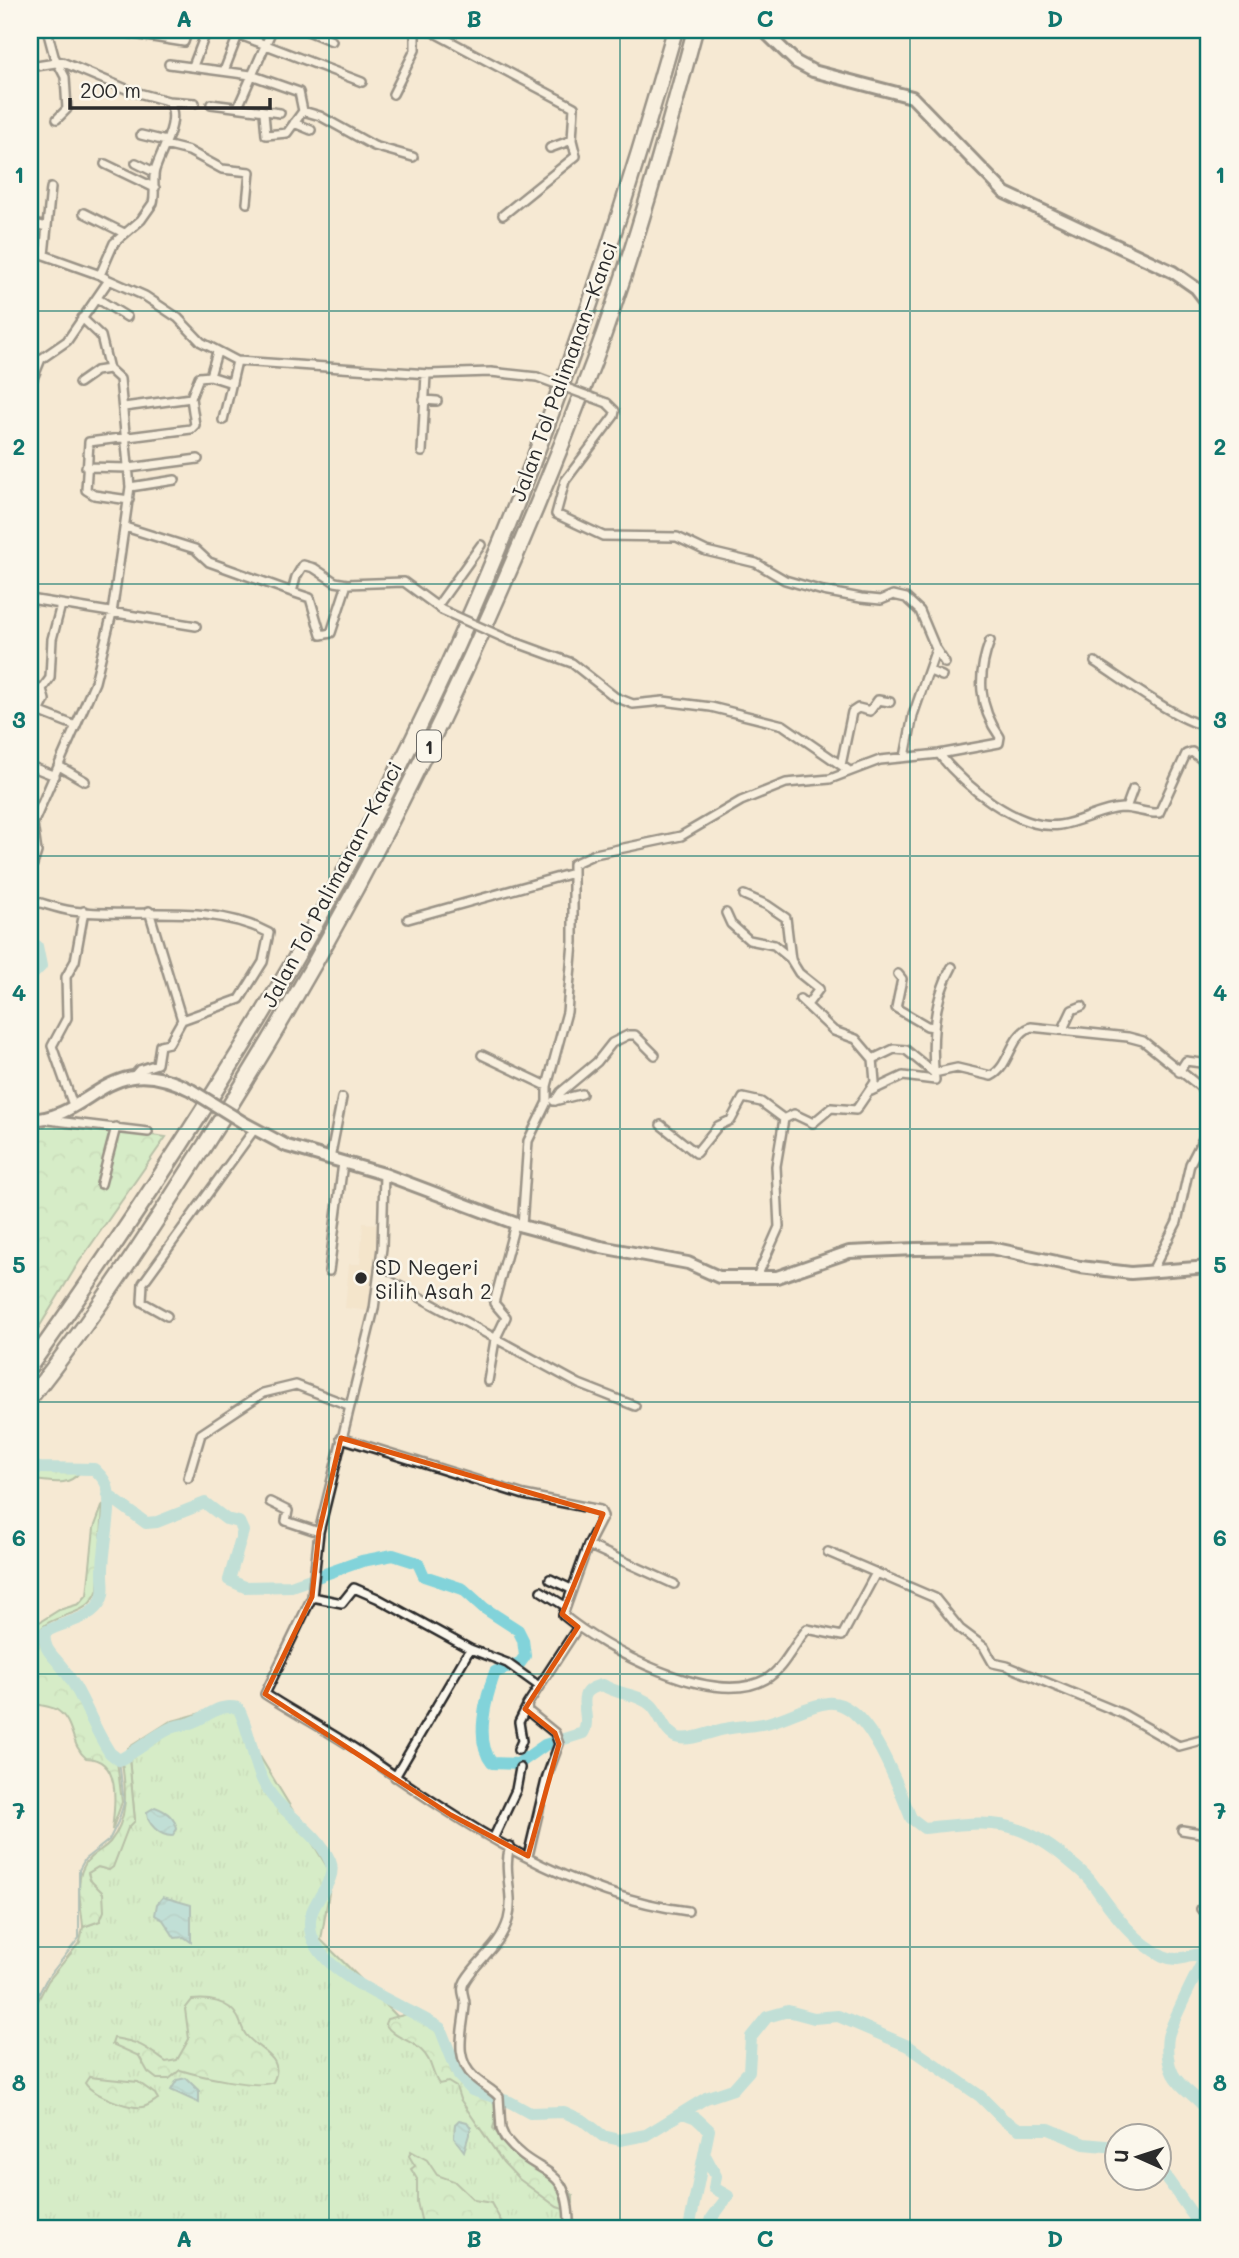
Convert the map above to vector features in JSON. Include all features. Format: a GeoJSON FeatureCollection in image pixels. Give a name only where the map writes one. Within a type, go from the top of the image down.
{"type":"FeatureCollection","features":[{"type":"Feature","properties":{"kind":"highway","name":"Jalan Tol Palimanan–Kanci"},"geometry":{"type":"LineString","coordinates":[[30,1366],[125,1232],[283,980],[342,876],[452,654],[575,354],[675,30]]}},
{"type":"Feature","properties":{"kind":"highway","name":"Jalan Tol Palimanan–Kanci"},"geometry":{"type":"LineString","coordinates":[[30,1398],[140,1246],[254,1068],[354,893],[443,718],[546,483],[595,358],[636,235],[695,30]]}},
{"type":"Feature","properties":{"kind":"street"},"geometry":{"type":"LineString","coordinates":[[47,30],[56,61],[65,77],[66,111],[57,119]]}},
{"type":"Feature","properties":{"kind":"street"},"geometry":{"type":"LineString","coordinates":[[109,30],[145,33],[184,42],[188,30]]}},
{"type":"Feature","properties":{"kind":"street"},"geometry":{"type":"LineString","coordinates":[[193,66],[207,30]]}},
{"type":"Feature","properties":{"kind":"street"},"geometry":{"type":"LineString","coordinates":[[227,30],[362,82]]}},
{"type":"Feature","properties":{"kind":"street"},"geometry":{"type":"LineString","coordinates":[[238,107],[272,30]]}},
{"type":"Feature","properties":{"kind":"street"},"geometry":{"type":"LineString","coordinates":[[305,30],[332,41]]}},
{"type":"Feature","properties":{"kind":"street"},"geometry":{"type":"LineString","coordinates":[[393,94],[415,50],[415,30]]}},
{"type":"Feature","properties":{"kind":"street"},"geometry":{"type":"LineString","coordinates":[[429,30],[572,105],[575,113],[572,140],[576,156],[503,215]]}},
{"type":"Feature","properties":{"kind":"street"},"geometry":{"type":"LineString","coordinates":[[763,30],[796,62],[813,71],[912,97],[1005,193],[1173,272],[1196,288],[1209,304]]}},
{"type":"Feature","properties":{"kind":"street"},"geometry":{"type":"LineString","coordinates":[[224,71],[238,35]]}},
{"type":"Feature","properties":{"kind":"street"},"geometry":{"type":"LineString","coordinates":[[30,67],[56,61],[131,91],[168,101],[195,103]]}},
{"type":"Feature","properties":{"kind":"street"},"geometry":{"type":"LineString","coordinates":[[169,64],[251,75],[299,92],[303,111],[284,135],[266,135],[264,113]]}},
{"type":"Feature","properties":{"kind":"street"},"geometry":{"type":"LineString","coordinates":[[100,275],[108,252],[124,233],[149,211],[153,203],[154,172],[172,113],[168,101]]}},
{"type":"Feature","properties":{"kind":"street"},"geometry":{"type":"LineString","coordinates":[[211,104],[280,113]]}},
{"type":"Feature","properties":{"kind":"street"},"geometry":{"type":"LineString","coordinates":[[303,111],[320,116],[374,146],[413,157]]}},
{"type":"Feature","properties":{"kind":"street"},"geometry":{"type":"LineString","coordinates":[[294,123],[311,130]]}},
{"type":"Feature","properties":{"kind":"street"},"geometry":{"type":"LineString","coordinates":[[141,135],[198,155],[222,169],[250,172],[247,203]]}},
{"type":"Feature","properties":{"kind":"street"},"geometry":{"type":"LineString","coordinates":[[550,148],[572,140]]}},
{"type":"Feature","properties":{"kind":"street"},"geometry":{"type":"LineString","coordinates":[[136,163],[154,172]]}},
{"type":"Feature","properties":{"kind":"street"},"geometry":{"type":"LineString","coordinates":[[104,164],[155,188]]}},
{"type":"Feature","properties":{"kind":"street"},"geometry":{"type":"LineString","coordinates":[[44,255],[51,187]]}},
{"type":"Feature","properties":{"kind":"street"},"geometry":{"type":"LineString","coordinates":[[84,213],[124,233]]}},
{"type":"Feature","properties":{"kind":"street"},"geometry":{"type":"LineString","coordinates":[[30,223],[47,227]]}},
{"type":"Feature","properties":{"kind":"street"},"geometry":{"type":"LineString","coordinates":[[30,250],[100,275],[156,303],[217,352],[237,361],[426,373],[491,372],[537,377],[607,403],[615,411],[614,415],[565,481],[555,509],[557,515],[603,536],[677,537],[711,552],[756,563],[785,580],[823,591],[881,600],[893,595],[906,598],[920,611],[945,663]]}},
{"type":"Feature","properties":{"kind":"street"},"geometry":{"type":"LineString","coordinates":[[30,386],[41,359],[66,341],[98,299],[108,280]]}},
{"type":"Feature","properties":{"kind":"street"},"geometry":{"type":"LineString","coordinates":[[98,299],[127,317]]}},
{"type":"Feature","properties":{"kind":"street"},"geometry":{"type":"LineString","coordinates":[[30,873],[37,852],[33,824],[94,682],[112,613],[129,500],[128,438],[120,379],[109,369],[101,336],[82,318]]}},
{"type":"Feature","properties":{"kind":"street"},"geometry":{"type":"LineString","coordinates":[[210,376],[217,352]]}},
{"type":"Feature","properties":{"kind":"street"},"geometry":{"type":"LineString","coordinates":[[223,420],[237,361]]}},
{"type":"Feature","properties":{"kind":"street"},"geometry":{"type":"LineString","coordinates":[[79,383],[96,371],[109,369]]}},
{"type":"Feature","properties":{"kind":"street"},"geometry":{"type":"LineString","coordinates":[[422,452],[426,373]]}},
{"type":"Feature","properties":{"kind":"street"},"geometry":{"type":"LineString","coordinates":[[129,500],[90,494],[85,484],[91,440],[128,438],[194,428],[191,398],[199,377],[210,376],[232,383]]}},
{"type":"Feature","properties":{"kind":"street"},"geometry":{"type":"LineString","coordinates":[[124,407],[191,398]]}},
{"type":"Feature","properties":{"kind":"street"},"geometry":{"type":"LineString","coordinates":[[424,400],[437,401]]}},
{"type":"Feature","properties":{"kind":"street"},"geometry":{"type":"LineString","coordinates":[[86,467],[129,468],[198,459]]}},
{"type":"Feature","properties":{"kind":"street"},"geometry":{"type":"LineString","coordinates":[[130,487],[174,480]]}},
{"type":"Feature","properties":{"kind":"street"},"geometry":{"type":"LineString","coordinates":[[125,527],[195,549],[209,562],[310,598],[319,632],[327,636],[331,634],[347,584]]}},
{"type":"Feature","properties":{"kind":"street"},"geometry":{"type":"LineString","coordinates":[[440,607],[481,544]]}},
{"type":"Feature","properties":{"kind":"street"},"geometry":{"type":"LineString","coordinates":[[292,592],[303,565],[314,568],[335,582],[404,582],[440,607],[509,639],[572,663],[628,703],[640,705],[663,701],[711,707],[783,725],[848,770]]}},
{"type":"Feature","properties":{"kind":"street"},"geometry":{"type":"LineString","coordinates":[[30,599],[197,626]]}},
{"type":"Feature","properties":{"kind":"street"},"geometry":{"type":"LineString","coordinates":[[39,712],[45,700],[42,689],[50,678],[52,639],[61,604]]}},
{"type":"Feature","properties":{"kind":"street"},"geometry":{"type":"LineString","coordinates":[[551,1102],[547,1086],[567,1012],[573,942],[573,873],[576,861],[595,854],[681,836],[766,788],[786,783],[830,779],[880,760],[939,754],[1000,740],[986,716],[981,687],[983,660],[990,640]]}},
{"type":"Feature","properties":{"kind":"street"},"geometry":{"type":"LineString","coordinates":[[905,757],[913,715],[936,649]]}},
{"type":"Feature","properties":{"kind":"street"},"geometry":{"type":"LineString","coordinates":[[1095,662],[1180,716],[1200,726],[1209,725]]}},
{"type":"Feature","properties":{"kind":"street"},"geometry":{"type":"LineString","coordinates":[[930,671],[942,676]]}},
{"type":"Feature","properties":{"kind":"street"},"geometry":{"type":"LineString","coordinates":[[841,765],[853,711],[858,708],[870,711],[878,700],[890,702]]}},
{"type":"Feature","properties":{"kind":"street"},"geometry":{"type":"LineString","coordinates":[[30,712],[39,712],[76,726]]}},
{"type":"Feature","properties":{"kind":"street"},"geometry":{"type":"LineString","coordinates":[[939,754],[955,774],[982,796],[1029,821],[1057,825],[1126,808],[1159,813],[1189,752],[1209,765]]}},
{"type":"Feature","properties":{"kind":"street"},"geometry":{"type":"LineString","coordinates":[[30,766],[54,776]]}},
{"type":"Feature","properties":{"kind":"street"},"geometry":{"type":"LineString","coordinates":[[59,766],[85,781]]}},
{"type":"Feature","properties":{"kind":"street"},"geometry":{"type":"LineString","coordinates":[[1126,808],[1133,789]]}},
{"type":"Feature","properties":{"kind":"street"},"geometry":{"type":"LineString","coordinates":[[408,919],[573,873]]}},
{"type":"Feature","properties":{"kind":"street"},"geometry":{"type":"LineString","coordinates":[[744,895],[784,915],[791,960]]}},
{"type":"Feature","properties":{"kind":"street"},"geometry":{"type":"LineString","coordinates":[[30,900],[85,911],[149,911],[216,917],[249,925],[270,935],[263,962],[240,999],[182,1020],[169,1043],[160,1045],[158,1064],[139,1070],[133,1077]]}},
{"type":"Feature","properties":{"kind":"street"},"geometry":{"type":"LineString","coordinates":[[73,1105],[52,1046],[69,1008],[66,977],[75,961],[85,911]]}},
{"type":"Feature","properties":{"kind":"street"},"geometry":{"type":"LineString","coordinates":[[149,911],[182,1020]]}},
{"type":"Feature","properties":{"kind":"street"},"geometry":{"type":"LineString","coordinates":[[726,912],[731,924],[749,940],[774,945],[791,960],[799,973],[818,987],[819,991],[804,1002],[834,1031],[856,1039],[873,1059],[876,1076],[870,1092],[854,1111],[831,1108],[813,1123],[794,1114],[784,1119]]}},
{"type":"Feature","properties":{"kind":"street"},"geometry":{"type":"LineString","coordinates":[[870,1092],[903,1076],[933,1081],[934,1027],[945,979],[952,967]]}},
{"type":"Feature","properties":{"kind":"street"},"geometry":{"type":"LineString","coordinates":[[898,974],[902,979],[896,1008],[927,1027],[934,1027]]}},
{"type":"Feature","properties":{"kind":"street"},"geometry":{"type":"LineString","coordinates":[[1063,1029],[1070,1012],[1082,1006]]}},
{"type":"Feature","properties":{"kind":"street"},"geometry":{"type":"LineString","coordinates":[[873,1059],[887,1051],[900,1049],[934,1073],[957,1068],[994,1076],[1025,1029],[1042,1026],[1143,1041],[1209,1094]]}},
{"type":"Feature","properties":{"kind":"street"},"geometry":{"type":"LineString","coordinates":[[488,1381],[495,1340],[506,1313],[495,1303],[518,1225],[527,1141],[551,1102],[597,1062],[612,1043],[624,1036],[635,1035],[655,1055]]}},
{"type":"Feature","properties":{"kind":"street"},"geometry":{"type":"LineString","coordinates":[[482,1055],[547,1086]]}},
{"type":"Feature","properties":{"kind":"street"},"geometry":{"type":"LineString","coordinates":[[1179,1072],[1186,1061],[1209,1064]]}},
{"type":"Feature","properties":{"kind":"street"},"geometry":{"type":"LineString","coordinates":[[33,1120],[73,1105],[103,1086],[133,1077],[170,1081],[191,1090],[254,1130],[287,1146],[384,1174],[518,1225],[601,1247],[688,1263],[718,1277],[756,1280],[792,1274],[849,1252],[927,1248],[991,1248],[1102,1271],[1209,1267]]}},
{"type":"Feature","properties":{"kind":"street"},"geometry":{"type":"LineString","coordinates":[[551,1102],[582,1094]]}},
{"type":"Feature","properties":{"kind":"street"},"geometry":{"type":"LineString","coordinates":[[330,1159],[342,1098]]}},
{"type":"Feature","properties":{"kind":"street"},"geometry":{"type":"LineString","coordinates":[[661,1125],[696,1153],[718,1126],[731,1120],[743,1098],[761,1102],[784,1119]]}},
{"type":"Feature","properties":{"kind":"street"},"geometry":{"type":"LineString","coordinates":[[756,1280],[779,1227],[776,1166],[784,1119]]}},
{"type":"Feature","properties":{"kind":"street"},"geometry":{"type":"LineString","coordinates":[[33,1120],[148,1132]]}},
{"type":"Feature","properties":{"kind":"street"},"geometry":{"type":"LineString","coordinates":[[101,1184],[116,1127]]}},
{"type":"Feature","properties":{"kind":"street"},"geometry":{"type":"LineString","coordinates":[[1152,1271],[1177,1222],[1190,1164],[1209,1127]]}},
{"type":"Feature","properties":{"kind":"street"},"geometry":{"type":"LineString","coordinates":[[167,1316],[142,1302],[143,1283],[254,1130]]}},
{"type":"Feature","properties":{"kind":"street"},"geometry":{"type":"LineString","coordinates":[[329,1271],[343,1163]]}},
{"type":"Feature","properties":{"kind":"street"},"geometry":{"type":"LineString","coordinates":[[384,1174],[379,1275],[374,1309],[348,1405],[319,1532],[312,1597],[265,1694],[451,1815],[528,1856],[623,1899],[688,1911]]}},
{"type":"Feature","properties":{"kind":"street"},"geometry":{"type":"LineString","coordinates":[[379,1275],[579,1384],[635,1406]]}},
{"type":"Feature","properties":{"kind":"street"},"geometry":{"type":"LineString","coordinates":[[188,1478],[201,1434],[262,1393],[296,1385],[348,1405]]}},
{"type":"Feature","properties":{"kind":"street"},"geometry":{"type":"LineString","coordinates":[[341,1438],[524,1495],[600,1510],[603,1516],[588,1545],[563,1615],[598,1642],[674,1676],[716,1686],[750,1687],[769,1678],[807,1629],[842,1636],[876,1573]]}},
{"type":"Feature","properties":{"kind":"street"},"geometry":{"type":"LineString","coordinates":[[270,1502],[288,1511],[286,1521],[319,1532]]}},
{"type":"Feature","properties":{"kind":"street"},"geometry":{"type":"LineString","coordinates":[[588,1545],[674,1584]]}},
{"type":"Feature","properties":{"kind":"street"},"geometry":{"type":"LineString","coordinates":[[828,1552],[936,1598],[960,1629],[984,1647],[993,1663],[1007,1666],[1123,1714],[1178,1746],[1209,1738]]}},
{"type":"Feature","properties":{"kind":"street"},"geometry":{"type":"LineString","coordinates":[[550,1579],[572,1590]]}},
{"type":"Feature","properties":{"kind":"street"},"geometry":{"type":"LineString","coordinates":[[312,1597],[342,1603],[355,1588],[470,1649],[507,1663],[539,1686]]}},
{"type":"Feature","properties":{"kind":"street"},"geometry":{"type":"LineString","coordinates":[[541,1591],[565,1606]]}},
{"type":"Feature","properties":{"kind":"street"},"geometry":{"type":"LineString","coordinates":[[518,1750],[522,1741],[519,1721],[578,1627]]}},
{"type":"Feature","properties":{"kind":"street"},"geometry":{"type":"LineString","coordinates":[[395,1777],[470,1649]]}},
{"type":"Feature","properties":{"kind":"street"},"geometry":{"type":"LineString","coordinates":[[527,1705],[528,1711],[558,1740],[528,1856]]}},
{"type":"Feature","properties":{"kind":"street"},"geometry":{"type":"LineString","coordinates":[[494,1837],[516,1790],[520,1768]]}},
{"type":"Feature","properties":{"kind":"street"},"geometry":{"type":"LineString","coordinates":[[1182,1830],[1200,1833],[1209,1827]]}},
{"type":"Feature","properties":{"kind":"street"},"geometry":{"type":"LineString","coordinates":[[510,1846],[505,1864],[510,1898],[509,1919],[492,1951],[463,1983],[461,1992],[465,2004],[459,2030],[467,2068],[499,2097],[501,2129],[505,2138],[565,2189],[569,2201],[569,2228]]}},
{"type":"Feature","properties":{"kind":"highlighted area"},"geometry":{"type":"Polygon","coordinates":[[[341,1438],[603,1514],[562,1614],[578,1627],[525,1709],[555,1733],[559,1744],[528,1856],[451,1815],[265,1694],[312,1597],[319,1532],[341,1438]]]}},
{"type":"Feature","properties":{"kind":"shaded area","name":"SD Negeri Silih Asah 2"},"geometry":{"type":"Polygon","coordinates":[[[363,1223],[379,1224],[370,1311],[345,1308],[349,1264],[360,1264],[363,1223]]]}},
{"type":"Feature","properties":{"kind":"green space"},"geometry":{"type":"Polygon","coordinates":[[[55,1122],[166,1137],[79,1262],[30,1342],[30,1306],[34,1283],[30,1268],[30,1187],[35,1172],[34,1151],[30,1147],[30,1124],[55,1122]]]}},
{"type":"Feature","properties":{"kind":"green space"},"geometry":{"type":"Polygon","coordinates":[[[30,1470],[47,1473],[80,1472],[69,1480],[57,1482],[30,1480],[30,1470]]]}},
{"type":"Feature","properties":{"kind":"green space"},"geometry":{"type":"Polygon","coordinates":[[[103,1504],[98,1589],[93,1599],[77,1611],[50,1622],[37,1635],[44,1650],[75,1690],[97,1739],[117,1761],[122,1802],[112,1830],[114,1785],[106,1766],[98,1760],[86,1758],[81,1753],[63,1715],[51,1707],[30,1702],[30,1628],[59,1610],[79,1604],[87,1595],[94,1528],[103,1504]]]}},
{"type":"Feature","properties":{"kind":"green space"},"geometry":{"type":"Polygon","coordinates":[[[237,1703],[253,1745],[332,1875],[321,1940],[418,2038],[511,2140],[570,2211],[572,2228],[30,2228],[30,2016],[48,1981],[80,1942],[83,1927],[100,1921],[102,1902],[88,1873],[98,1867],[109,1870],[127,1830],[135,1820],[128,1748],[169,1722],[237,1703]]]}},
{"type":"Feature","properties":{"kind":"green space"},"geometry":{"type":"Polygon","coordinates":[[[129,1758],[135,1821],[128,1828],[113,1867],[109,1870],[98,1867],[88,1873],[90,1880],[103,1893],[104,1911],[100,1921],[83,1927],[79,1889],[81,1874],[88,1860],[110,1842],[120,1824],[125,1804],[122,1763],[129,1758]]]}},
{"type":"Feature","properties":{"kind":"green space"},"geometry":{"type":"Polygon","coordinates":[[[192,2000],[217,2002],[233,2011],[246,2035],[274,2061],[276,2074],[273,2082],[242,2083],[180,2070],[169,2079],[157,2079],[148,2072],[139,2056],[112,2044],[114,2038],[130,2041],[166,2062],[177,2060],[189,2039],[185,2009],[192,2000]]]}},
{"type":"Feature","properties":{"kind":"green space"},"geometry":{"type":"Polygon","coordinates":[[[408,2014],[427,2023],[438,2034],[463,2084],[475,2094],[496,2102],[498,2111],[493,2128],[513,2154],[538,2165],[573,2195],[573,2203],[563,2209],[557,2207],[519,2179],[503,2162],[460,2099],[456,2087],[448,2082],[439,2084],[425,2054],[417,2046],[393,2033],[385,2024],[387,2019],[408,2014]]]}},
{"type":"Feature","properties":{"kind":"green space"},"geometry":{"type":"Polygon","coordinates":[[[89,2077],[138,2082],[158,2099],[142,2107],[120,2103],[89,2087],[85,2083],[89,2077]]]}},
{"type":"Feature","properties":{"kind":"green space"},"geometry":{"type":"Polygon","coordinates":[[[411,2151],[427,2160],[437,2175],[454,2181],[474,2200],[491,2203],[501,2221],[513,2228],[423,2228],[417,2202],[417,2179],[411,2169],[415,2166],[409,2156],[411,2151]]]}},
{"type":"Feature","properties":{"kind":"water"},"geometry":{"type":"Polygon","coordinates":[[[155,1807],[174,1821],[177,1829],[172,1836],[159,1832],[149,1821],[147,1812],[155,1807]]]}},
{"type":"Feature","properties":{"kind":"water"},"geometry":{"type":"Polygon","coordinates":[[[163,1897],[191,1905],[191,1942],[184,1937],[175,1938],[163,1920],[155,1915],[157,1904],[163,1897]]]}},
{"type":"Feature","properties":{"kind":"water"},"geometry":{"type":"Polygon","coordinates":[[[186,2078],[199,2091],[199,2103],[171,2090],[177,2080],[186,2078]]]}},
{"type":"Feature","properties":{"kind":"water"},"geometry":{"type":"Polygon","coordinates":[[[459,2120],[467,2122],[471,2128],[464,2151],[454,2138],[455,2124],[459,2120]]]}},
{"type":"Feature","properties":{"kind":"waterway"},"geometry":{"type":"LineString","coordinates":[[30,942],[37,946],[41,966],[30,977]]}},
{"type":"Feature","properties":{"kind":"waterway"},"geometry":{"type":"LineString","coordinates":[[30,1151],[30,1178]]}},
{"type":"Feature","properties":{"kind":"waterway"},"geometry":{"type":"LineString","coordinates":[[30,1274],[30,1297]]}},
{"type":"Feature","properties":{"kind":"waterway"},"geometry":{"type":"LineString","coordinates":[[30,1465],[39,1468],[94,1469],[107,1486],[109,1505],[102,1597],[87,1615],[45,1632],[45,1641],[51,1655],[73,1683],[110,1753],[119,1760],[171,1728],[193,1722],[225,1707],[238,1708],[266,1787],[280,1805],[319,1843],[330,1861],[332,1868],[329,1882],[311,1915],[311,1935],[321,1952],[337,1969],[357,1983],[440,2028],[459,2076],[472,2090],[510,2102],[530,2113],[564,2112],[584,2121],[603,2136],[620,2140],[646,2135],[706,2098],[733,2089],[749,2071],[751,2037],[767,2017],[788,2011],[814,2018],[838,2016],[908,2046],[980,2096],[1004,2120],[1019,2129],[1049,2129],[1084,2144],[1102,2146]]}},
{"type":"Feature","properties":{"kind":"waterway"},"geometry":{"type":"LineString","coordinates":[[108,1495],[146,1523],[157,1522],[205,1503],[226,1519],[239,1522],[243,1531],[229,1580],[245,1587],[291,1586],[362,1561],[393,1555],[418,1563],[424,1576],[463,1589],[484,1608],[518,1630],[523,1640],[525,1656],[520,1663],[495,1672],[488,1694],[483,1731],[487,1754],[492,1763],[518,1764],[545,1745],[583,1733],[586,1726],[584,1704],[587,1692],[603,1685],[647,1702],[670,1733],[684,1739],[767,1723],[820,1704],[843,1706],[856,1715],[869,1730],[890,1768],[911,1818],[924,1828],[967,1824],[1001,1825],[1033,1836],[1050,1846],[1084,1874],[1123,1924],[1152,1950],[1176,1959],[1198,1954],[1209,1955]]}},
{"type":"Feature","properties":{"kind":"waterway"},"geometry":{"type":"LineString","coordinates":[[30,2011],[46,1980],[79,1938],[79,1870],[85,1859],[109,1840],[118,1822],[124,1803],[119,1760]]}},
{"type":"Feature","properties":{"kind":"waterway"},"geometry":{"type":"LineString","coordinates":[[1208,1954],[1174,2022],[1167,2046],[1173,2074],[1209,2114]]}},
{"type":"Feature","properties":{"kind":"waterway"},"geometry":{"type":"LineString","coordinates":[[683,2113],[696,2118],[709,2130],[689,2228]]}},
{"type":"Feature","properties":{"kind":"waterway"},"geometry":{"type":"LineString","coordinates":[[706,2157],[716,2176],[714,2188],[728,2196],[712,2218],[709,2228]]}},
{"type":"Feature","properties":{"kind":"waterway"},"geometry":{"type":"LineString","coordinates":[[1172,2186],[1202,2228]]}},
{"type":"Feature","properties":{"kind":"place","name":"SD Negeri Silih Asah 2"},"geometry":{"type":"Point","coordinates":[361,1278]}}]}
